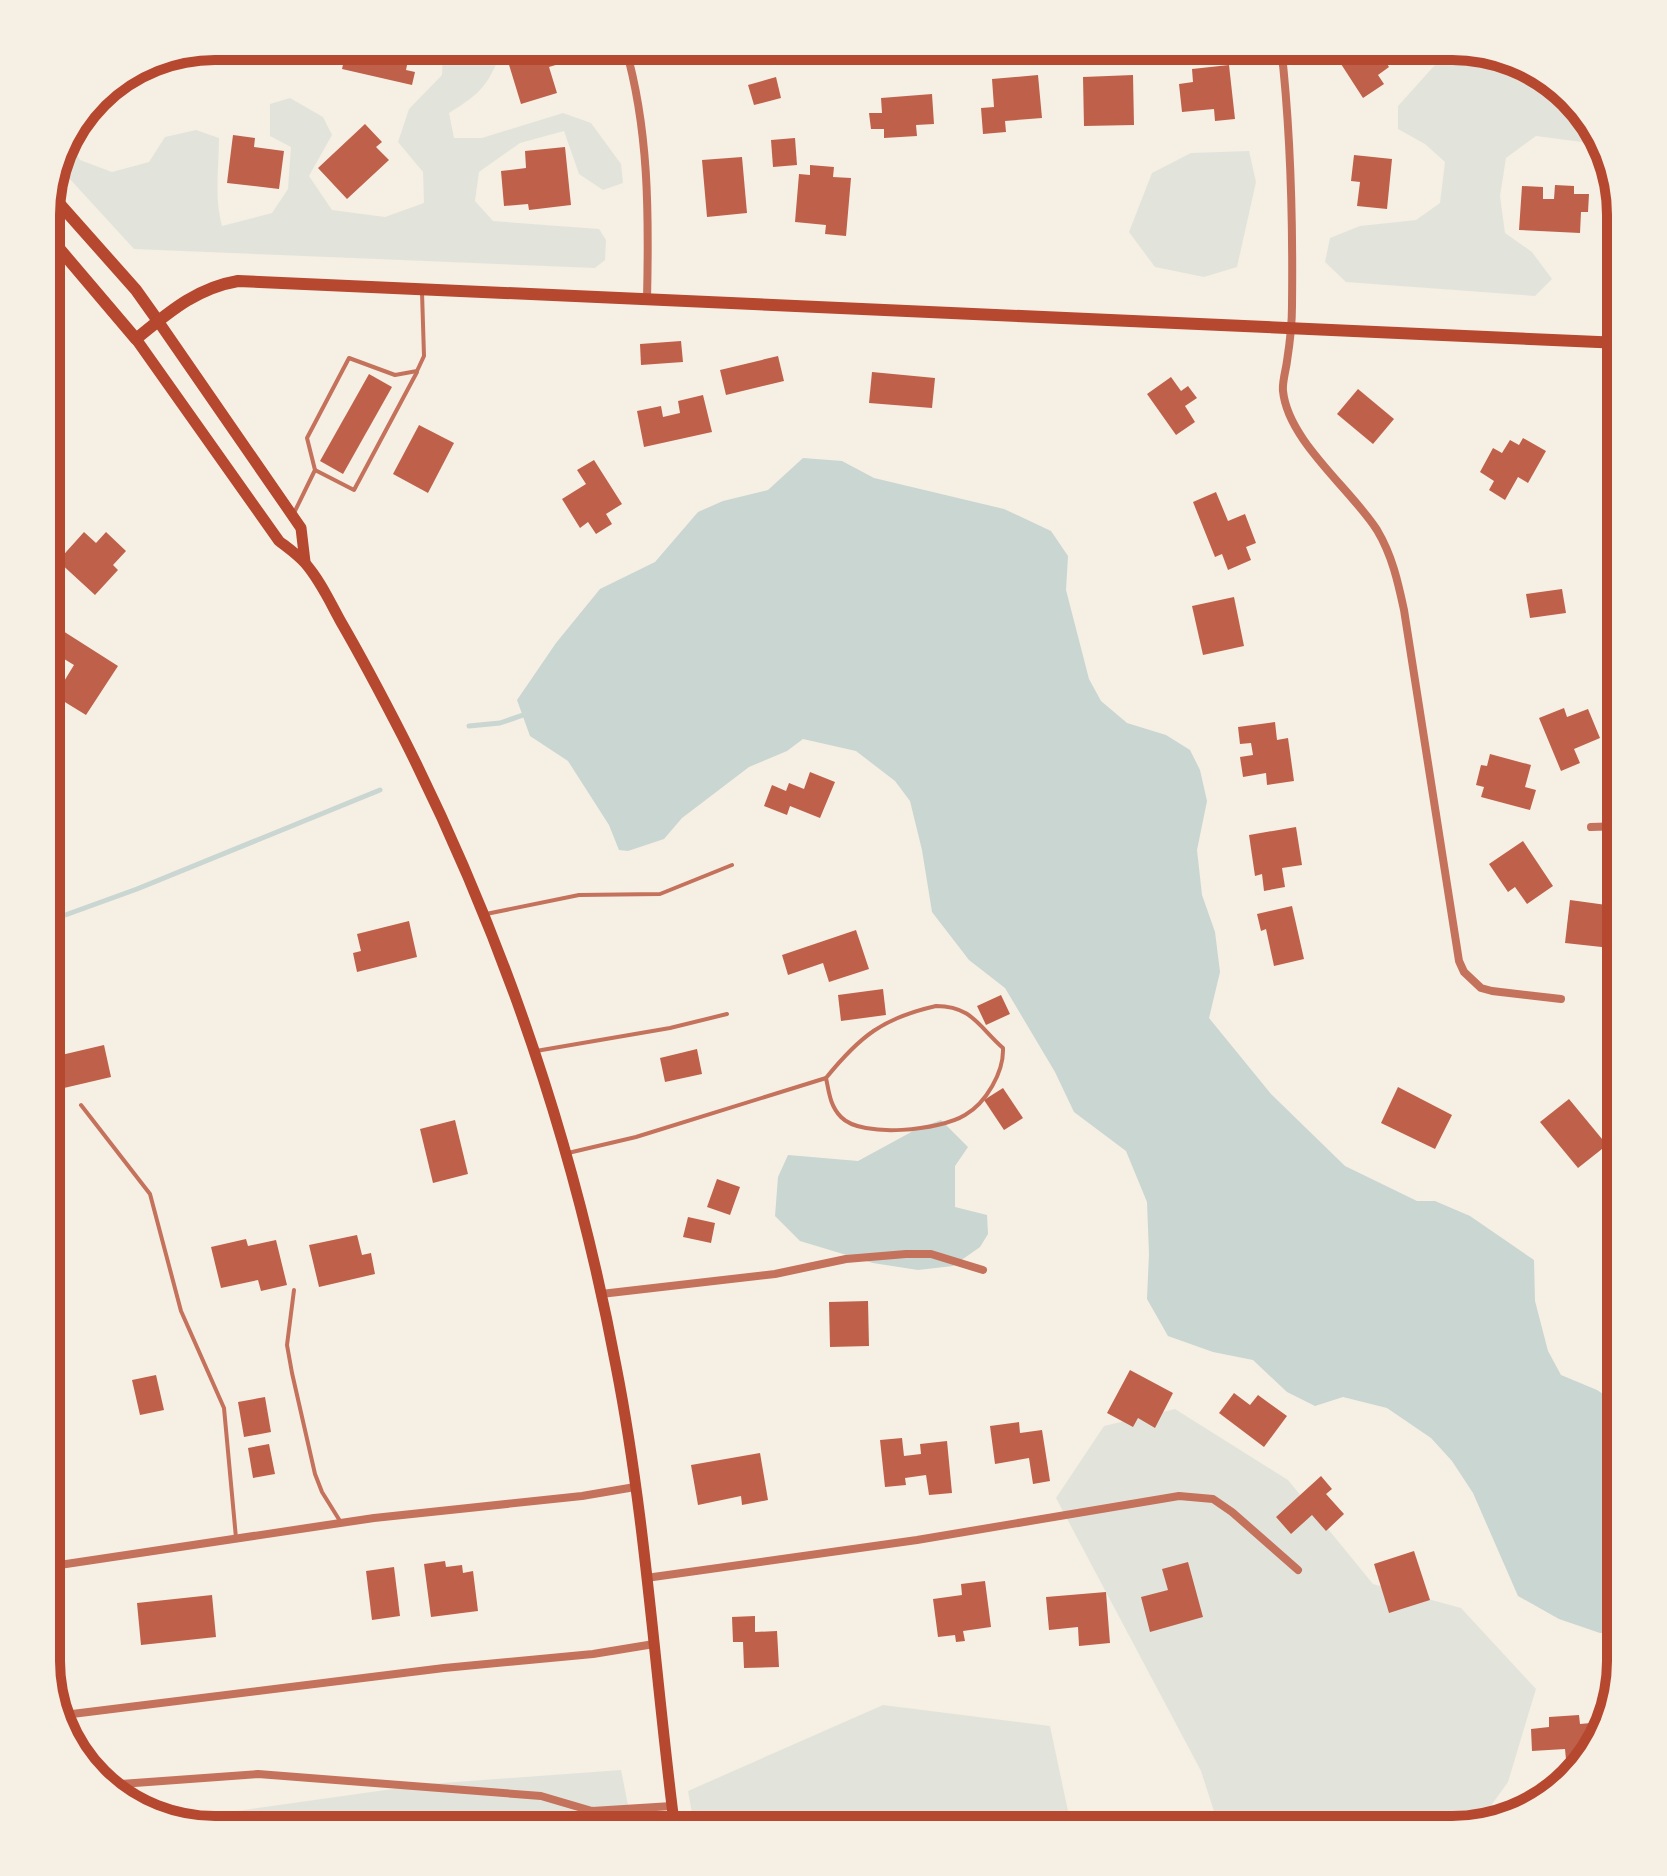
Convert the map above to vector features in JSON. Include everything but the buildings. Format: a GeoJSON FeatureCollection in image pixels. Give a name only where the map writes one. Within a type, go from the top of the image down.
{"type":"FeatureCollection","features":[{"type":"Feature","properties":{"kind":"main road"},"geometry":{"type":"LineString","coordinates":[[60,204],[136,290],[293,515],[301,528],[305,562]]}},
{"type":"Feature","properties":{"kind":"main road"},"geometry":{"type":"LineString","coordinates":[[60,249],[136,339],[279,541],[305,562],[346,631],[441,813],[485,915],[534,1051],[565,1153],[601,1294],[635,1487],[673,1816]]}},
{"type":"Feature","properties":{"kind":"main road"},"geometry":{"type":"LineString","coordinates":[[136,339],[197,293],[217,284],[238,281],[1607,342]]}},
{"type":"Feature","properties":{"kind":"street"},"geometry":{"type":"LineString","coordinates":[[628,60],[642,123],[648,187],[647,300]]}},
{"type":"Feature","properties":{"kind":"street"},"geometry":{"type":"LineString","coordinates":[[1282,60],[1291,144],[1293,223],[1292,330],[1283,391],[1302,436],[1376,529],[1389,552],[1397,577],[1459,961],[1471,981],[1481,988],[1561,999]]}},
{"type":"Feature","properties":{"kind":"street"},"geometry":{"type":"LineString","coordinates":[[1591,827],[1607,826]]}},
{"type":"Feature","properties":{"kind":"street"},"geometry":{"type":"LineString","coordinates":[[601,1294],[775,1274],[846,1259],[906,1254],[931,1254],[983,1270]]}},
{"type":"Feature","properties":{"kind":"street"},"geometry":{"type":"LineString","coordinates":[[60,1565],[341,1523],[568,1498],[635,1487]]}},
{"type":"Feature","properties":{"kind":"street"},"geometry":{"type":"LineString","coordinates":[[646,1578],[932,1538],[1179,1496],[1213,1499],[1298,1570]]}},
{"type":"Feature","properties":{"kind":"street"},"geometry":{"type":"LineString","coordinates":[[69,1714],[444,1668],[593,1654],[654,1644]]}},
{"type":"Feature","properties":{"kind":"street"},"geometry":{"type":"LineString","coordinates":[[121,1784],[258,1774],[541,1796],[592,1811],[672,1806]]}},
{"type":"Feature","properties":{"kind":"street"},"geometry":{"type":"LineString","coordinates":[[581,1816],[592,1811]]}},
{"type":"Feature","properties":{"kind":"lane"},"geometry":{"type":"LineString","coordinates":[[315,470],[354,490],[424,356],[422,290]]}},
{"type":"Feature","properties":{"kind":"lane"},"geometry":{"type":"LineString","coordinates":[[293,515],[315,470],[307,438],[349,358],[395,375],[417,371]]}},
{"type":"Feature","properties":{"kind":"lane"},"geometry":{"type":"LineString","coordinates":[[485,915],[579,895],[660,894],[732,865]]}},
{"type":"Feature","properties":{"kind":"lane"},"geometry":{"type":"LineString","coordinates":[[565,1153],[621,1142],[826,1078],[845,1055],[882,1024],[936,1006],[953,1006],[974,1017],[1003,1048],[1004,1060],[995,1081],[978,1104],[965,1116],[945,1123],[903,1130],[865,1129],[843,1120],[832,1106],[826,1078]]}},
{"type":"Feature","properties":{"kind":"lane"},"geometry":{"type":"LineString","coordinates":[[534,1051],[670,1028],[727,1014]]}},
{"type":"Feature","properties":{"kind":"lane"},"geometry":{"type":"LineString","coordinates":[[81,1105],[150,1194],[181,1311],[224,1408],[236,1538]]}},
{"type":"Feature","properties":{"kind":"lane"},"geometry":{"type":"LineString","coordinates":[[294,1290],[287,1345],[292,1373],[315,1474],[341,1523]]}},
{"type":"Feature","properties":{"kind":"shaded area"},"geometry":{"type":"Polygon","coordinates":[[[443,60],[498,60],[483,86],[449,113],[454,138],[482,138],[563,113],[591,123],[621,164],[623,183],[603,190],[579,174],[564,131],[520,143],[479,172],[475,201],[493,221],[599,229],[606,240],[605,260],[595,268],[134,249],[65,174],[74,150],[80,160],[112,172],[149,162],[165,137],[196,130],[219,138],[218,193],[222,226],[272,213],[288,189],[291,147],[270,136],[270,104],[290,98],[323,117],[332,135],[309,176],[332,210],[385,217],[424,203],[423,172],[398,142],[409,109],[442,75],[443,60]]]}},
{"type":"Feature","properties":{"kind":"shaded area"},"geometry":{"type":"Polygon","coordinates":[[[1439,60],[1462,60],[1492,65],[1530,81],[1562,105],[1575,121],[1589,143],[1536,136],[1506,158],[1500,196],[1505,233],[1532,252],[1552,279],[1535,296],[1346,282],[1325,262],[1330,238],[1360,226],[1416,220],[1440,203],[1445,162],[1425,144],[1398,129],[1398,106],[1439,60]]]}},
{"type":"Feature","properties":{"kind":"shaded area"},"geometry":{"type":"Polygon","coordinates":[[[1249,151],[1256,182],[1237,267],[1204,277],[1155,267],[1129,232],[1152,173],[1191,153],[1249,151]]]}},
{"type":"Feature","properties":{"kind":"shaded area"},"geometry":{"type":"Polygon","coordinates":[[[803,458],[842,461],[874,478],[1004,509],[1051,531],[1068,556],[1066,590],[1089,679],[1101,701],[1127,723],[1166,735],[1190,750],[1200,770],[1207,801],[1197,850],[1202,895],[1215,932],[1220,972],[1209,1018],[1271,1094],[1345,1166],[1417,1201],[1435,1201],[1470,1216],[1534,1260],[1535,1301],[1548,1351],[1561,1375],[1607,1397],[1607,1633],[1559,1619],[1518,1596],[1473,1493],[1452,1461],[1431,1438],[1387,1408],[1343,1397],[1315,1406],[1287,1392],[1253,1360],[1213,1352],[1168,1336],[1147,1299],[1147,1202],[1126,1151],[1074,1112],[1055,1072],[1005,988],[969,960],[932,912],[910,801],[895,781],[856,751],[803,739],[787,751],[749,767],[682,818],[664,839],[628,851],[619,850],[609,825],[568,761],[530,736],[517,700],[556,643],[600,589],[655,562],[698,512],[723,501],[768,490],[803,458]]]}},
{"type":"Feature","properties":{"kind":"shaded area"},"geometry":{"type":"Polygon","coordinates":[[[941,1120],[968,1147],[955,1166],[955,1207],[987,1215],[988,1234],[980,1247],[953,1266],[918,1270],[873,1263],[800,1241],[775,1216],[778,1177],[788,1155],[858,1161],[915,1130],[941,1120]]]}},
{"type":"Feature","properties":{"kind":"shaded area"},"geometry":{"type":"Polygon","coordinates":[[[1175,1409],[1288,1480],[1373,1584],[1461,1608],[1536,1689],[1508,1782],[1487,1812],[1452,1816],[1215,1816],[1201,1771],[1056,1498],[1104,1426],[1175,1409]]]}},
{"type":"Feature","properties":{"kind":"shaded area"},"geometry":{"type":"Polygon","coordinates":[[[883,1705],[1050,1726],[1069,1816],[692,1816],[688,1791],[883,1705]]]}},
{"type":"Feature","properties":{"kind":"shaded area"},"geometry":{"type":"Polygon","coordinates":[[[621,1770],[630,1816],[205,1815],[428,1784],[621,1770]]]}},
{"type":"Feature","properties":{"kind":"waterway"},"geometry":{"type":"LineString","coordinates":[[469,726],[500,723],[529,713]]}},
{"type":"Feature","properties":{"kind":"waterway"},"geometry":{"type":"LineString","coordinates":[[60,917],[137,889],[380,790]]}}]}
